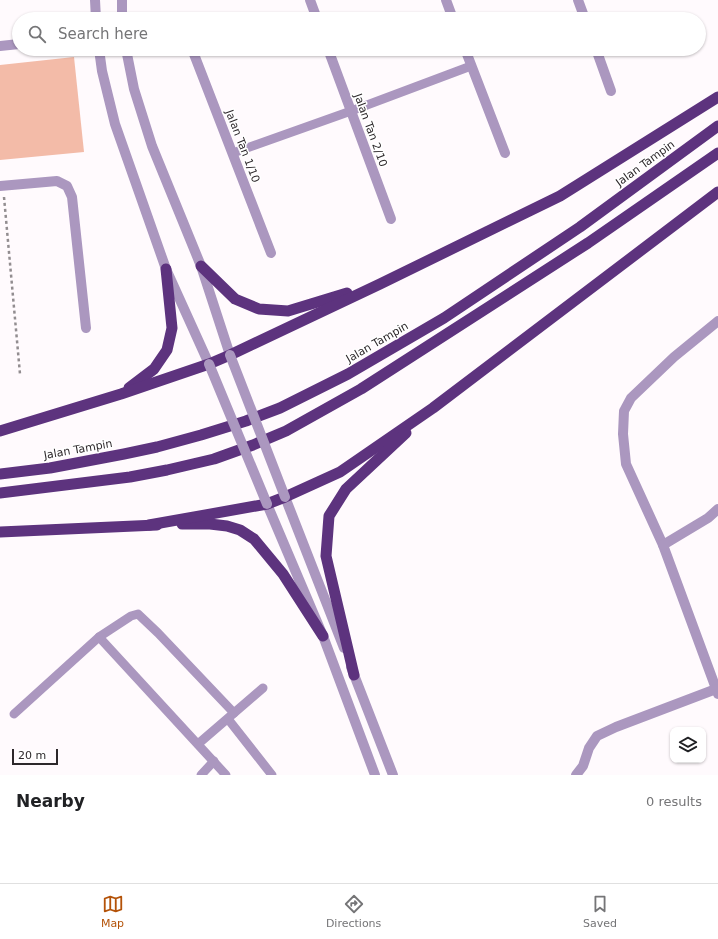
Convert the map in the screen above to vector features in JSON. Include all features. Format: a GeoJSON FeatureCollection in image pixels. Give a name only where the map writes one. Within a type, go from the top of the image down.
{"type":"FeatureCollection","features":[{"type":"Feature","properties":{"kind":"highway"},"geometry":{"type":"LineString","coordinates":[[0,431],[121,394],[210,364],[230,355],[560,196],[718,97]]}},
{"type":"Feature","properties":{"kind":"highway","name":"Jalan Tampin"},"geometry":{"type":"LineString","coordinates":[[0,474],[50,468],[157,447],[246,421],[280,408],[348,374],[444,318],[580,227],[718,126]]}},
{"type":"Feature","properties":{"kind":"highway"},"geometry":{"type":"LineString","coordinates":[[0,493],[130,478],[167,470],[214,459],[286,431],[361,389],[588,243],[718,153]]}},
{"type":"Feature","properties":{"kind":"highway"},"geometry":{"type":"LineString","coordinates":[[149,525],[267,504],[340,472],[432,408],[718,192]]}},
{"type":"Feature","properties":{"kind":"highway"},"geometry":{"type":"LineString","coordinates":[[202,266],[235,299],[259,309],[288,311],[380,284]]}},
{"type":"Feature","properties":{"kind":"highway"},"geometry":{"type":"LineString","coordinates":[[121,394],[154,369],[167,350],[172,328],[166,269]]}},
{"type":"Feature","properties":{"kind":"highway"},"geometry":{"type":"LineString","coordinates":[[354,675],[326,556],[329,516],[346,489],[432,408]]}},
{"type":"Feature","properties":{"kind":"highway"},"geometry":{"type":"LineString","coordinates":[[0,532],[149,525],[210,524],[227,526],[240,530],[254,539],[283,574],[323,636]]}},
{"type":"Feature","properties":{"kind":"street"},"geometry":{"type":"LineString","coordinates":[[95,0],[96,12]]}},
{"type":"Feature","properties":{"kind":"street"},"geometry":{"type":"LineString","coordinates":[[122,0],[122,12]]}},
{"type":"Feature","properties":{"kind":"street"},"geometry":{"type":"LineString","coordinates":[[310,0],[314,12]]}},
{"type":"Feature","properties":{"kind":"street"},"geometry":{"type":"LineString","coordinates":[[446,0],[450,12]]}},
{"type":"Feature","properties":{"kind":"street"},"geometry":{"type":"LineString","coordinates":[[578,0],[582,12]]}},
{"type":"Feature","properties":{"kind":"street"},"geometry":{"type":"LineString","coordinates":[[0,46],[12,45]]}},
{"type":"Feature","properties":{"kind":"street"},"geometry":{"type":"LineString","coordinates":[[100,56],[102,71],[115,124],[166,269],[210,364],[323,636],[375,775]]}},
{"type":"Feature","properties":{"kind":"street"},"geometry":{"type":"LineString","coordinates":[[127,56],[134,89],[152,146],[202,266],[230,355],[393,775]]}},
{"type":"Feature","properties":{"kind":"street","name":"Jalan Tan 1/10"},"geometry":{"type":"LineString","coordinates":[[195,56],[271,253]]}},
{"type":"Feature","properties":{"kind":"street","name":"Jalan Tan 2/10"},"geometry":{"type":"LineString","coordinates":[[331,56],[391,220]]}},
{"type":"Feature","properties":{"kind":"street"},"geometry":{"type":"LineString","coordinates":[[467,56],[505,153]]}},
{"type":"Feature","properties":{"kind":"street"},"geometry":{"type":"LineString","coordinates":[[598,56],[611,91]]}},
{"type":"Feature","properties":{"kind":"street"},"geometry":{"type":"LineString","coordinates":[[2,186],[57,181],[67,186],[72,197],[86,328]]}},
{"type":"Feature","properties":{"kind":"street"},"geometry":{"type":"LineString","coordinates":[[576,775],[585,770],[589,748],[596,736],[616,727],[717,692],[663,545],[626,464],[623,434],[624,411],[631,398],[674,357],[718,320]]}},
{"type":"Feature","properties":{"kind":"street"},"geometry":{"type":"LineString","coordinates":[[663,545],[708,518],[718,509]]}},
{"type":"Feature","properties":{"kind":"lane"},"geometry":{"type":"LineString","coordinates":[[232,153],[351,111],[471,66]]}},
{"type":"Feature","properties":{"kind":"lane"},"geometry":{"type":"LineString","coordinates":[[14,714],[99,637],[131,616],[138,614],[158,633],[231,716],[272,775]]}},
{"type":"Feature","properties":{"kind":"lane"},"geometry":{"type":"LineString","coordinates":[[99,637],[226,775]]}},
{"type":"Feature","properties":{"kind":"lane"},"geometry":{"type":"LineString","coordinates":[[198,744],[263,688]]}},
{"type":"Feature","properties":{"kind":"lane"},"geometry":{"type":"LineString","coordinates":[[200,775],[214,761]]}},
{"type":"Feature","properties":{"kind":"path"},"geometry":{"type":"LineString","coordinates":[[2,186],[20,374]]}},
{"type":"Feature","properties":{"kind":"shaded area"},"geometry":{"type":"Polygon","coordinates":[[[74,57],[84,152],[0,160],[0,65],[74,57]]]}}]}
